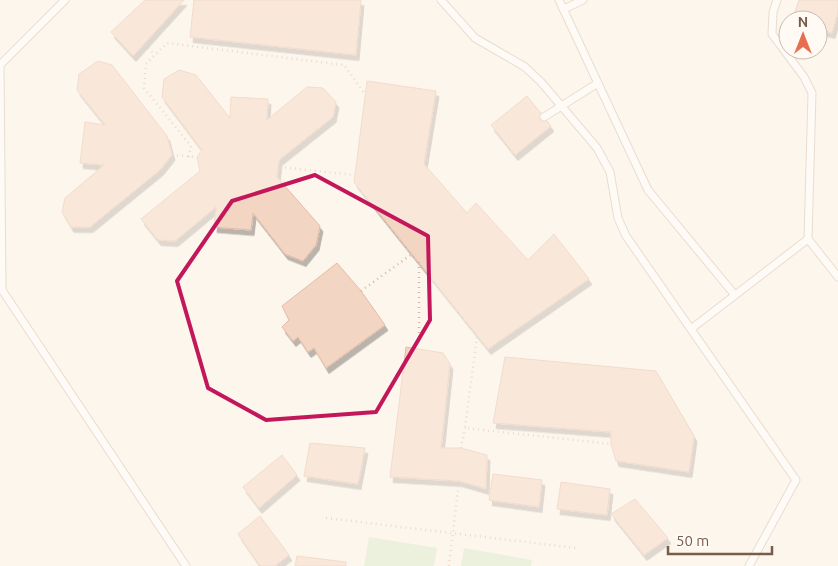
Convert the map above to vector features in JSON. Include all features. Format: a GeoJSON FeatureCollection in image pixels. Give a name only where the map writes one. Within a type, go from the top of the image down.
{"type":"FeatureCollection","features":[{"type":"Feature","properties":{"kind":"lane"},"geometry":{"type":"LineString","coordinates":[[65,0],[0,65],[2,290],[186,566]]}},
{"type":"Feature","properties":{"kind":"lane"},"geometry":{"type":"LineString","coordinates":[[441,0],[474,38],[525,67],[541,82],[597,148],[610,172],[618,218],[626,236],[796,480],[749,566]]}},
{"type":"Feature","properties":{"kind":"lane"},"geometry":{"type":"LineString","coordinates":[[559,0],[648,190],[734,294]]}},
{"type":"Feature","properties":{"kind":"lane"},"geometry":{"type":"LineString","coordinates":[[564,9],[584,0]]}},
{"type":"Feature","properties":{"kind":"lane"},"geometry":{"type":"LineString","coordinates":[[777,0],[772,34],[804,77],[812,93],[808,239],[838,277]]}},
{"type":"Feature","properties":{"kind":"lane"},"geometry":{"type":"LineString","coordinates":[[544,117],[598,83]]}},
{"type":"Feature","properties":{"kind":"lane"},"geometry":{"type":"LineString","coordinates":[[690,329],[808,239]]}},
{"type":"Feature","properties":{"kind":"path"},"geometry":{"type":"LineString","coordinates":[[189,157],[191,146],[144,88],[146,64],[167,43],[344,64],[365,94]]}},
{"type":"Feature","properties":{"kind":"path"},"geometry":{"type":"LineString","coordinates":[[145,44],[156,55]]}},
{"type":"Feature","properties":{"kind":"path"},"geometry":{"type":"LineString","coordinates":[[172,155],[197,157]]}},
{"type":"Feature","properties":{"kind":"path"},"geometry":{"type":"LineString","coordinates":[[280,167],[354,175]]}},
{"type":"Feature","properties":{"kind":"path"},"geometry":{"type":"LineString","coordinates":[[361,291],[412,254]]}},
{"type":"Feature","properties":{"kind":"path"},"geometry":{"type":"LineString","coordinates":[[418,262],[419,346]]}},
{"type":"Feature","properties":{"kind":"path"},"geometry":{"type":"LineString","coordinates":[[462,448],[477,337]]}},
{"type":"Feature","properties":{"kind":"path"},"geometry":{"type":"LineString","coordinates":[[465,428],[611,444]]}},
{"type":"Feature","properties":{"kind":"path"},"geometry":{"type":"LineString","coordinates":[[449,566],[459,481]]}},
{"type":"Feature","properties":{"kind":"path"},"geometry":{"type":"LineString","coordinates":[[326,518],[576,548]]}},
{"type":"Feature","properties":{"kind":"highlighted area"},"geometry":{"type":"Polygon","coordinates":[[[315,175],[428,236],[430,320],[376,412],[266,420],[208,388],[177,281],[232,201],[315,175]]]}},
{"type":"Feature","properties":{"kind":"green space"},"geometry":{"type":"Polygon","coordinates":[[[369,537],[437,548],[434,566],[364,566],[369,537]]]}},
{"type":"Feature","properties":{"kind":"green space"},"geometry":{"type":"Polygon","coordinates":[[[464,548],[532,560],[531,566],[461,566],[464,548]]]}},
{"type":"Feature","properties":{"kind":"building"},"geometry":{"type":"Polygon","coordinates":[[[145,0],[184,0],[133,56],[111,32],[145,0]]]}},
{"type":"Feature","properties":{"kind":"building"},"geometry":{"type":"Polygon","coordinates":[[[194,0],[361,0],[356,55],[190,37],[194,0]]]}},
{"type":"Feature","properties":{"kind":"building"},"geometry":{"type":"Polygon","coordinates":[[[799,0],[838,0],[838,12],[832,33],[828,32],[828,10],[796,10],[799,0]]]}},
{"type":"Feature","properties":{"kind":"building"},"geometry":{"type":"Polygon","coordinates":[[[98,61],[112,65],[167,136],[172,155],[160,170],[90,227],[71,227],[62,212],[65,198],[104,165],[80,163],[85,122],[105,125],[77,90],[79,74],[98,61]]]}},
{"type":"Feature","properties":{"kind":"building"},"geometry":{"type":"Polygon","coordinates":[[[179,70],[196,75],[230,118],[231,97],[268,99],[267,120],[307,87],[323,88],[336,102],[333,117],[279,160],[277,177],[320,226],[316,245],[303,261],[285,254],[253,213],[251,230],[214,227],[216,207],[175,241],[158,240],[141,219],[200,171],[197,157],[202,150],[162,97],[164,79],[179,70]]]}},
{"type":"Feature","properties":{"kind":"building"},"geometry":{"type":"Polygon","coordinates":[[[367,81],[436,91],[424,164],[467,213],[476,203],[528,260],[554,234],[589,279],[488,349],[354,182],[367,81]]]}},
{"type":"Feature","properties":{"kind":"building"},"geometry":{"type":"Polygon","coordinates":[[[527,96],[551,126],[515,155],[491,125],[527,96]]]}},
{"type":"Feature","properties":{"kind":"building"},"geometry":{"type":"Polygon","coordinates":[[[337,263],[361,291],[385,325],[326,368],[314,348],[308,352],[298,337],[293,341],[282,327],[289,320],[282,306],[337,263]]]}},
{"type":"Feature","properties":{"kind":"building"},"geometry":{"type":"Polygon","coordinates":[[[406,347],[443,353],[450,364],[441,448],[461,448],[487,455],[486,489],[459,481],[390,477],[406,347]]]}},
{"type":"Feature","properties":{"kind":"building"},"geometry":{"type":"Polygon","coordinates":[[[505,357],[656,371],[694,436],[689,472],[616,461],[611,444],[611,432],[493,423],[505,357]]]}},
{"type":"Feature","properties":{"kind":"building"},"geometry":{"type":"Polygon","coordinates":[[[310,443],[365,448],[358,484],[304,476],[310,443]]]}},
{"type":"Feature","properties":{"kind":"building"},"geometry":{"type":"Polygon","coordinates":[[[282,455],[297,475],[259,508],[243,487],[282,455]]]}},
{"type":"Feature","properties":{"kind":"building"},"geometry":{"type":"Polygon","coordinates":[[[493,474],[542,480],[539,507],[489,500],[493,474]]]}},
{"type":"Feature","properties":{"kind":"building"},"geometry":{"type":"Polygon","coordinates":[[[561,482],[610,489],[607,515],[557,509],[561,482]]]}},
{"type":"Feature","properties":{"kind":"building"},"geometry":{"type":"Polygon","coordinates":[[[635,499],[668,538],[644,555],[611,514],[635,499]]]}},
{"type":"Feature","properties":{"kind":"building"},"geometry":{"type":"Polygon","coordinates":[[[260,516],[289,555],[275,566],[260,566],[238,534],[260,516]]]}},
{"type":"Feature","properties":{"kind":"building"},"geometry":{"type":"Polygon","coordinates":[[[297,556],[346,562],[346,566],[295,566],[297,556]]]}}]}
